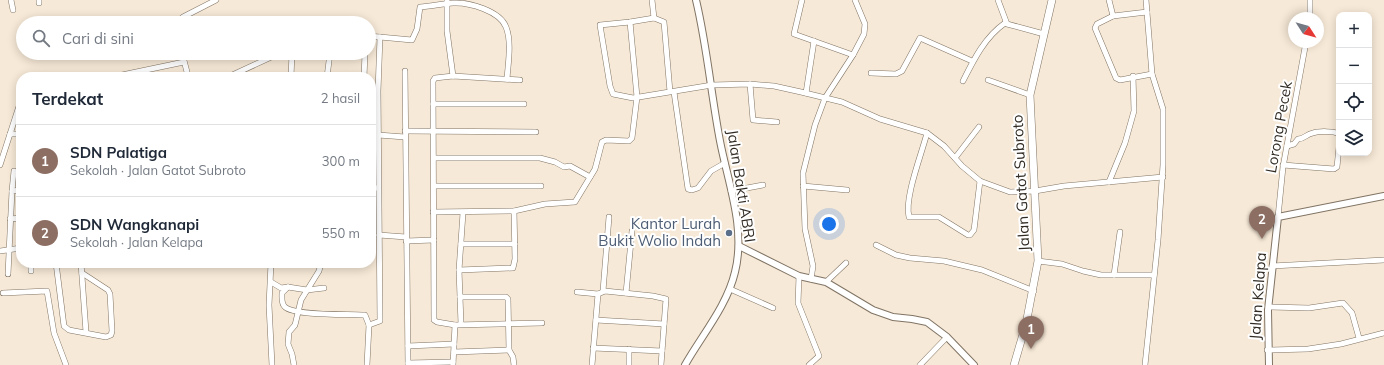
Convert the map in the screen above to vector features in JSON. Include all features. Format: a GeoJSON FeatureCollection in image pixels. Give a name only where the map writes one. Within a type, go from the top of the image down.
{"type":"FeatureCollection","features":[{"type":"Feature","properties":{"kind":"main road","name":"Jalan Gatot Subroto"},"geometry":{"type":"LineString","coordinates":[[1014,365],[1034,291],[1038,261],[1030,95],[1052,0]]}},
{"type":"Feature","properties":{"kind":"street"},"geometry":{"type":"LineString","coordinates":[[11,0],[13,10]]}},
{"type":"Feature","properties":{"kind":"street"},"geometry":{"type":"LineString","coordinates":[[185,16],[216,0]]}},
{"type":"Feature","properties":{"kind":"street"},"geometry":{"type":"LineString","coordinates":[[652,0],[654,18]]}},
{"type":"Feature","properties":{"kind":"street","name":"Jalan Bakti ABRI"},"geometry":{"type":"LineString","coordinates":[[685,365],[730,289],[735,273],[739,246],[731,191],[696,0]]}},
{"type":"Feature","properties":{"kind":"street"},"geometry":{"type":"LineString","coordinates":[[802,0],[794,34],[853,55]]}},
{"type":"Feature","properties":{"kind":"street"},"geometry":{"type":"LineString","coordinates":[[811,279],[813,266],[805,229],[803,186],[808,150],[825,98],[853,55],[864,34],[865,27],[855,0]]}},
{"type":"Feature","properties":{"kind":"street"},"geometry":{"type":"LineString","coordinates":[[998,0],[1005,23],[1044,34]]}},
{"type":"Feature","properties":{"kind":"street"},"geometry":{"type":"LineString","coordinates":[[1109,0],[1113,16]]}},
{"type":"Feature","properties":{"kind":"street"},"geometry":{"type":"LineString","coordinates":[[1145,365],[1163,177],[1162,109],[1152,74],[1146,0]]}},
{"type":"Feature","properties":{"kind":"street"},"geometry":{"type":"LineString","coordinates":[[1310,0],[1310,12]]}},
{"type":"Feature","properties":{"kind":"street"},"geometry":{"type":"LineString","coordinates":[[448,2],[447,31],[453,76]]}},
{"type":"Feature","properties":{"kind":"street"},"geometry":{"type":"LineString","coordinates":[[376,37],[412,40],[417,29],[420,7],[448,2],[460,3],[486,10],[501,19],[506,27],[508,34],[507,79]]}},
{"type":"Feature","properties":{"kind":"street"},"geometry":{"type":"LineString","coordinates":[[1147,12],[1113,16],[1096,24],[1096,32],[1116,78],[1120,80],[1133,76],[1152,74]]}},
{"type":"Feature","properties":{"kind":"street"},"geometry":{"type":"LineString","coordinates":[[725,162],[711,171],[698,188],[692,190],[688,188],[672,92],[665,23],[654,18],[600,25],[611,92],[631,98],[672,92],[712,85],[750,84],[774,86],[806,93],[842,102],[880,119],[927,133],[944,146],[980,181],[1010,192],[1034,191],[1064,186],[1163,177]]}},
{"type":"Feature","properties":{"kind":"street"},"geometry":{"type":"LineString","coordinates":[[433,212],[463,213],[514,210],[545,204],[574,202],[596,167],[604,141],[631,140],[635,121],[637,97],[630,22]]}},
{"type":"Feature","properties":{"kind":"street"},"geometry":{"type":"LineString","coordinates":[[963,81],[972,61],[987,39],[1005,23]]}},
{"type":"Feature","properties":{"kind":"street"},"geometry":{"type":"LineString","coordinates":[[369,325],[380,321],[378,135],[380,37]]}},
{"type":"Feature","properties":{"kind":"street"},"geometry":{"type":"LineString","coordinates":[[871,73],[896,74],[902,70],[920,38],[972,61]]}},
{"type":"Feature","properties":{"kind":"street"},"geometry":{"type":"LineString","coordinates":[[806,93],[814,41]]}},
{"type":"Feature","properties":{"kind":"street","name":"Lorong Pecek"},"geometry":{"type":"LineString","coordinates":[[1278,217],[1283,165],[1305,48]]}},
{"type":"Feature","properties":{"kind":"street"},"geometry":{"type":"LineString","coordinates":[[239,72],[265,60]]}},
{"type":"Feature","properties":{"kind":"street"},"geometry":{"type":"LineString","coordinates":[[291,72],[292,60]]}},
{"type":"Feature","properties":{"kind":"street"},"geometry":{"type":"LineString","coordinates":[[328,72],[329,60]]}},
{"type":"Feature","properties":{"kind":"street"},"geometry":{"type":"LineString","coordinates":[[364,72],[365,60]]}},
{"type":"Feature","properties":{"kind":"street"},"geometry":{"type":"LineString","coordinates":[[136,72],[184,62],[187,72]]}},
{"type":"Feature","properties":{"kind":"street"},"geometry":{"type":"LineString","coordinates":[[405,71],[408,364],[453,364],[460,297],[459,270],[463,213]]}},
{"type":"Feature","properties":{"kind":"street"},"geometry":{"type":"LineString","coordinates":[[520,80],[453,76],[435,78],[433,86],[435,130],[433,212],[434,320],[436,322],[458,324],[542,323]]}},
{"type":"Feature","properties":{"kind":"street"},"geometry":{"type":"LineString","coordinates":[[1109,182],[1125,143],[1134,111],[1133,76]]}},
{"type":"Feature","properties":{"kind":"street"},"geometry":{"type":"LineString","coordinates":[[988,80],[1030,95]]}},
{"type":"Feature","properties":{"kind":"street"},"geometry":{"type":"LineString","coordinates":[[750,84],[753,120],[777,122]]}},
{"type":"Feature","properties":{"kind":"street"},"geometry":{"type":"LineString","coordinates":[[433,104],[524,104]]}},
{"type":"Feature","properties":{"kind":"street"},"geometry":{"type":"LineString","coordinates":[[0,165],[16,115]]}},
{"type":"Feature","properties":{"kind":"street"},"geometry":{"type":"LineString","coordinates":[[955,158],[979,127]]}},
{"type":"Feature","properties":{"kind":"street"},"geometry":{"type":"LineString","coordinates":[[378,135],[405,134],[435,130],[536,132]]}},
{"type":"Feature","properties":{"kind":"street"},"geometry":{"type":"LineString","coordinates":[[1287,146],[1294,144],[1298,139],[1302,139],[1312,132],[1336,132]]}},
{"type":"Feature","properties":{"kind":"street"},"geometry":{"type":"LineString","coordinates":[[927,133],[914,177],[908,210],[910,218],[927,216],[939,217],[968,236],[970,235],[974,230],[980,181]]}},
{"type":"Feature","properties":{"kind":"street"},"geometry":{"type":"LineString","coordinates":[[10,134],[16,134]]}},
{"type":"Feature","properties":{"kind":"street"},"geometry":{"type":"LineString","coordinates":[[1283,165],[1334,168],[1337,166],[1338,156]]}},
{"type":"Feature","properties":{"kind":"street"},"geometry":{"type":"LineString","coordinates":[[435,158],[540,158],[555,162],[564,167],[570,166],[590,177]]}},
{"type":"Feature","properties":{"kind":"street"},"geometry":{"type":"LineString","coordinates":[[8,274],[8,251],[14,171]]}},
{"type":"Feature","properties":{"kind":"street"},"geometry":{"type":"LineString","coordinates":[[731,191],[763,185]]}},
{"type":"Feature","properties":{"kind":"street"},"geometry":{"type":"LineString","coordinates":[[434,186],[541,186]]}},
{"type":"Feature","properties":{"kind":"street"},"geometry":{"type":"LineString","coordinates":[[803,186],[847,190]]}},
{"type":"Feature","properties":{"kind":"street"},"geometry":{"type":"LineString","coordinates":[[12,191],[16,191]]}},
{"type":"Feature","properties":{"kind":"street"},"geometry":{"type":"LineString","coordinates":[[1278,217],[1384,196]]}},
{"type":"Feature","properties":{"kind":"street"},"geometry":{"type":"LineString","coordinates":[[459,270],[513,268],[515,244],[514,210]]}},
{"type":"Feature","properties":{"kind":"street"},"geometry":{"type":"LineString","coordinates":[[592,365],[609,217]]}},
{"type":"Feature","properties":{"kind":"street","name":"Jalan Kelapa"},"geometry":{"type":"LineString","coordinates":[[1269,365],[1267,350],[1269,307],[1278,217]]}},
{"type":"Feature","properties":{"kind":"street"},"geometry":{"type":"LineString","coordinates":[[10,219],[16,218]]}},
{"type":"Feature","properties":{"kind":"street"},"geometry":{"type":"LineString","coordinates":[[626,293],[632,231]]}},
{"type":"Feature","properties":{"kind":"street"},"geometry":{"type":"LineString","coordinates":[[1114,275],[1120,232]]}},
{"type":"Feature","properties":{"kind":"street"},"geometry":{"type":"LineString","coordinates":[[379,235],[406,239],[434,240]]}},
{"type":"Feature","properties":{"kind":"street"},"geometry":{"type":"LineString","coordinates":[[461,244],[515,244]]}},
{"type":"Feature","properties":{"kind":"street"},"geometry":{"type":"LineString","coordinates":[[876,244],[896,255],[910,258],[944,261],[982,270],[1034,291]]}},
{"type":"Feature","properties":{"kind":"street"},"geometry":{"type":"LineString","coordinates":[[739,246],[799,276],[826,282],[873,310],[893,317],[925,322],[947,337],[974,365]]}},
{"type":"Feature","properties":{"kind":"street"},"geometry":{"type":"LineString","coordinates":[[0,251],[16,249]]}},
{"type":"Feature","properties":{"kind":"street"},"geometry":{"type":"LineString","coordinates":[[1272,266],[1384,260]]}},
{"type":"Feature","properties":{"kind":"street"},"geometry":{"type":"LineString","coordinates":[[1038,261],[1062,264],[1102,275],[1154,275]]}},
{"type":"Feature","properties":{"kind":"street"},"geometry":{"type":"LineString","coordinates":[[826,282],[846,263]]}},
{"type":"Feature","properties":{"kind":"street"},"geometry":{"type":"LineString","coordinates":[[57,268],[64,326],[69,330],[106,337],[110,336],[112,331],[110,294],[103,285],[82,273]]}},
{"type":"Feature","properties":{"kind":"street"},"geometry":{"type":"LineString","coordinates":[[82,268],[86,332]]}},
{"type":"Feature","properties":{"kind":"street"},"geometry":{"type":"LineString","coordinates":[[271,268],[269,305],[272,365]]}},
{"type":"Feature","properties":{"kind":"street"},"geometry":{"type":"LineString","coordinates":[[294,365],[287,338],[289,332],[295,325],[301,300],[320,268]]}},
{"type":"Feature","properties":{"kind":"street"},"geometry":{"type":"LineString","coordinates":[[799,276],[798,303],[819,356],[808,365]]}},
{"type":"Feature","properties":{"kind":"street"},"geometry":{"type":"LineString","coordinates":[[271,282],[278,288],[288,287],[307,290],[324,288]]}},
{"type":"Feature","properties":{"kind":"street"},"geometry":{"type":"LineString","coordinates":[[288,287],[282,292],[284,306],[294,313],[365,315],[369,325],[367,365]]}},
{"type":"Feature","properties":{"kind":"street"},"geometry":{"type":"LineString","coordinates":[[730,289],[773,308]]}},
{"type":"Feature","properties":{"kind":"street"},"geometry":{"type":"LineString","coordinates":[[4,293],[47,291],[54,333],[66,365]]}},
{"type":"Feature","properties":{"kind":"street"},"geometry":{"type":"LineString","coordinates":[[578,292],[626,293],[666,299],[660,365]]}},
{"type":"Feature","properties":{"kind":"street"},"geometry":{"type":"LineString","coordinates":[[460,297],[506,297],[508,299],[508,350],[513,357],[514,365]]}},
{"type":"Feature","properties":{"kind":"street"},"geometry":{"type":"LineString","coordinates":[[1269,307],[1309,308],[1343,303],[1352,313],[1359,338]]}},
{"type":"Feature","properties":{"kind":"street"},"geometry":{"type":"LineString","coordinates":[[596,320],[664,324]]}},
{"type":"Feature","properties":{"kind":"street"},"geometry":{"type":"LineString","coordinates":[[1267,350],[1321,347],[1341,344],[1359,338],[1384,333]]}},
{"type":"Feature","properties":{"kind":"street"},"geometry":{"type":"LineString","coordinates":[[920,365],[947,337]]}},
{"type":"Feature","properties":{"kind":"street"},"geometry":{"type":"LineString","coordinates":[[408,346],[454,344]]}},
{"type":"Feature","properties":{"kind":"street"},"geometry":{"type":"LineString","coordinates":[[593,348],[662,351]]}},
{"type":"Feature","properties":{"kind":"street"},"geometry":{"type":"LineString","coordinates":[[629,349],[629,365]]}},
{"type":"Feature","properties":{"kind":"street"},"geometry":{"type":"LineString","coordinates":[[454,352],[508,350]]}},
{"type":"Feature","properties":{"kind":"place","name":"Kantor Lurah Bukit Wolio Indah"},"geometry":{"type":"Point","coordinates":[729,233]}},
{"type":"Feature","properties":{"kind":"place","name":"SDN Wangkanapi"},"geometry":{"type":"Point","coordinates":[1262,239]}},
{"type":"Feature","properties":{"kind":"place","name":"SDN Palatiga"},"geometry":{"type":"Point","coordinates":[1031,349]}}]}
